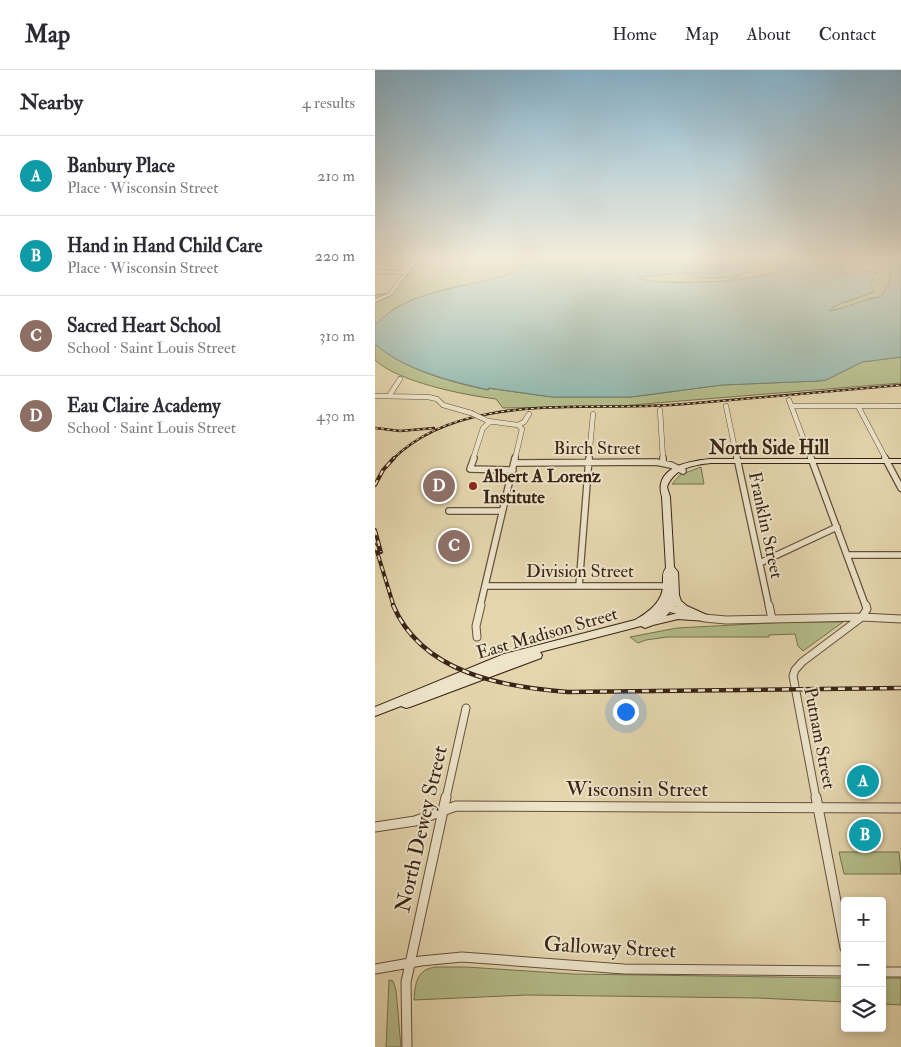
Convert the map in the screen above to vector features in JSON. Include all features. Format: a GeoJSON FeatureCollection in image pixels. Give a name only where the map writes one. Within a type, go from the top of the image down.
{"type":"FeatureCollection","features":[{"type":"Feature","properties":{"kind":"main road"},"geometry":{"type":"LineString","coordinates":[[706,618],[678,605],[675,601],[667,572],[670,568],[666,497],[671,482],[681,470],[703,465],[738,462],[901,461]]}},
{"type":"Feature","properties":{"kind":"main road"},"geometry":{"type":"LineString","coordinates":[[665,607],[672,589]]}},
{"type":"Feature","properties":{"kind":"main road","name":"East Madison Street"},"geometry":{"type":"LineString","coordinates":[[375,713],[435,695],[529,657],[643,626],[665,607]]}},
{"type":"Feature","properties":{"kind":"main road","name":"East Madison Street"},"geometry":{"type":"LineString","coordinates":[[375,713],[509,657],[639,623],[665,607]]}},
{"type":"Feature","properties":{"kind":"main road"},"geometry":{"type":"LineString","coordinates":[[643,626],[672,617],[706,618]]}},
{"type":"Feature","properties":{"kind":"street"},"geometry":{"type":"LineString","coordinates":[[389,396],[399,379]]}},
{"type":"Feature","properties":{"kind":"street"},"geometry":{"type":"LineString","coordinates":[[375,396],[428,397],[437,399],[443,405],[471,413],[488,421],[518,426],[522,429],[476,626],[477,637]]}},
{"type":"Feature","properties":{"kind":"street"},"geometry":{"type":"LineString","coordinates":[[789,400],[793,406],[867,609],[862,617]]}},
{"type":"Feature","properties":{"kind":"street","name":"Franklin Street"},"geometry":{"type":"LineString","coordinates":[[726,406],[772,620]]}},
{"type":"Feature","properties":{"kind":"street"},"geometry":{"type":"LineString","coordinates":[[793,406],[901,406]]}},
{"type":"Feature","properties":{"kind":"street"},"geometry":{"type":"LineString","coordinates":[[858,406],[901,488]]}},
{"type":"Feature","properties":{"kind":"street"},"geometry":{"type":"LineString","coordinates":[[660,410],[663,463]]}},
{"type":"Feature","properties":{"kind":"street"},"geometry":{"type":"LineString","coordinates":[[518,426],[524,422],[529,414]]}},
{"type":"Feature","properties":{"kind":"street"},"geometry":{"type":"LineString","coordinates":[[579,586],[593,414]]}},
{"type":"Feature","properties":{"kind":"street","name":"Birch Street"},"geometry":{"type":"LineString","coordinates":[[488,421],[483,428],[470,469],[589,463],[663,463],[681,470]]}},
{"type":"Feature","properties":{"kind":"street"},"geometry":{"type":"LineString","coordinates":[[449,511],[502,511]]}},
{"type":"Feature","properties":{"kind":"street"},"geometry":{"type":"LineString","coordinates":[[760,563],[837,527]]}},
{"type":"Feature","properties":{"kind":"street"},"geometry":{"type":"LineString","coordinates":[[847,556],[901,555]]}},
{"type":"Feature","properties":{"kind":"street","name":"Division Street"},"geometry":{"type":"LineString","coordinates":[[485,586],[579,586],[672,589]]}},
{"type":"Feature","properties":{"kind":"street"},"geometry":{"type":"LineString","coordinates":[[665,607],[706,618],[772,620],[862,617],[901,619]]}},
{"type":"Feature","properties":{"kind":"street","name":"Putnam Street"},"geometry":{"type":"LineString","coordinates":[[844,942],[793,676],[801,662],[862,617]]}},
{"type":"Feature","properties":{"kind":"street","name":"North Dewey Street"},"geometry":{"type":"LineString","coordinates":[[407,1047],[405,982],[465,708]]}},
{"type":"Feature","properties":{"kind":"street","name":"Wisconsin Street"},"geometry":{"type":"LineString","coordinates":[[375,827],[415,821],[455,806],[901,808]]}},
{"type":"Feature","properties":{"kind":"street","name":"Galloway Street"},"geometry":{"type":"LineString","coordinates":[[375,969],[462,957],[624,969],[841,971]]}},
{"type":"Feature","properties":{"kind":"street"},"geometry":{"type":"LineString","coordinates":[[886,972],[901,972]]}},
{"type":"Feature","properties":{"kind":"green space"},"geometry":{"type":"Polygon","coordinates":[[[375,304],[404,304],[395,308],[375,325],[375,304]]]}},
{"type":"Feature","properties":{"kind":"green space"},"geometry":{"type":"Polygon","coordinates":[[[836,304],[858,304],[853,306],[827,311],[836,304]]]}},
{"type":"Feature","properties":{"kind":"green space"},"geometry":{"type":"Polygon","coordinates":[[[375,344],[400,361],[443,379],[488,390],[487,388],[552,397],[631,397],[722,385],[818,381],[826,380],[862,362],[901,357],[901,383],[620,406],[503,408],[496,399],[432,386],[399,375],[385,368],[375,360],[375,344]]]}},
{"type":"Feature","properties":{"kind":"green space"},"geometry":{"type":"Polygon","coordinates":[[[701,467],[704,484],[672,484],[680,475],[701,467]]]}},
{"type":"Feature","properties":{"kind":"green space"},"geometry":{"type":"Polygon","coordinates":[[[789,622],[843,622],[803,651],[798,646],[795,634],[769,635],[769,637],[667,637],[638,643],[630,637],[677,628],[789,622]]]}},
{"type":"Feature","properties":{"kind":"green space"},"geometry":{"type":"Polygon","coordinates":[[[839,852],[899,852],[901,874],[844,874],[839,852]]]}},
{"type":"Feature","properties":{"kind":"green space"},"geometry":{"type":"Polygon","coordinates":[[[466,967],[573,974],[841,978],[841,1002],[757,998],[527,995],[414,1000],[418,978],[430,968],[466,967]]]}},
{"type":"Feature","properties":{"kind":"green space"},"geometry":{"type":"Polygon","coordinates":[[[886,978],[901,978],[901,1005],[886,1004],[886,978]]]}},
{"type":"Feature","properties":{"kind":"green space"},"geometry":{"type":"Polygon","coordinates":[[[389,980],[393,981],[396,990],[401,1047],[386,1047],[389,980]]]}},
{"type":"Feature","properties":{"kind":"water"},"geometry":{"type":"Polygon","coordinates":[[[405,304],[841,304],[829,311],[856,304],[901,304],[901,357],[862,362],[826,380],[818,381],[722,385],[631,397],[552,397],[488,388],[489,390],[444,379],[399,361],[375,344],[375,325],[390,312],[405,304]]]}},
{"type":"Feature","properties":{"kind":"railway"},"geometry":{"type":"LineString","coordinates":[[393,459],[421,438],[452,423],[487,414],[562,407],[671,405],[901,385]]}},
{"type":"Feature","properties":{"kind":"railway"},"geometry":{"type":"LineString","coordinates":[[375,428],[400,431],[434,428]]}},
{"type":"Feature","properties":{"kind":"railway"},"geometry":{"type":"LineString","coordinates":[[375,485],[383,470],[393,459]]}},
{"type":"Feature","properties":{"kind":"railway"},"geometry":{"type":"LineString","coordinates":[[375,530],[381,552]]}},
{"type":"Feature","properties":{"kind":"railway"},"geometry":{"type":"LineString","coordinates":[[375,545],[394,606]]}},
{"type":"Feature","properties":{"kind":"railway"},"geometry":{"type":"LineString","coordinates":[[394,606],[406,628],[423,647],[444,661],[467,672],[517,686],[568,692],[901,688]]}},
{"type":"Feature","properties":{"kind":"place","name":"Eau Claire Academy"},"geometry":{"type":"Point","coordinates":[439,486]}},
{"type":"Feature","properties":{"kind":"place","name":"Albert A Lorenz Institute"},"geometry":{"type":"Point","coordinates":[473,486]}},
{"type":"Feature","properties":{"kind":"place","name":"Sacred Heart School"},"geometry":{"type":"Point","coordinates":[454,546]}},
{"type":"Feature","properties":{"kind":"place","name":"Banbury Place"},"geometry":{"type":"Point","coordinates":[863,781]}},
{"type":"Feature","properties":{"kind":"place","name":"Hand in Hand Child Care"},"geometry":{"type":"Point","coordinates":[865,835]}},
{"type":"Feature","properties":{"kind":"district","name":"North Side Hill"},"geometry":{"type":"Point","coordinates":[769,447]}}]}
